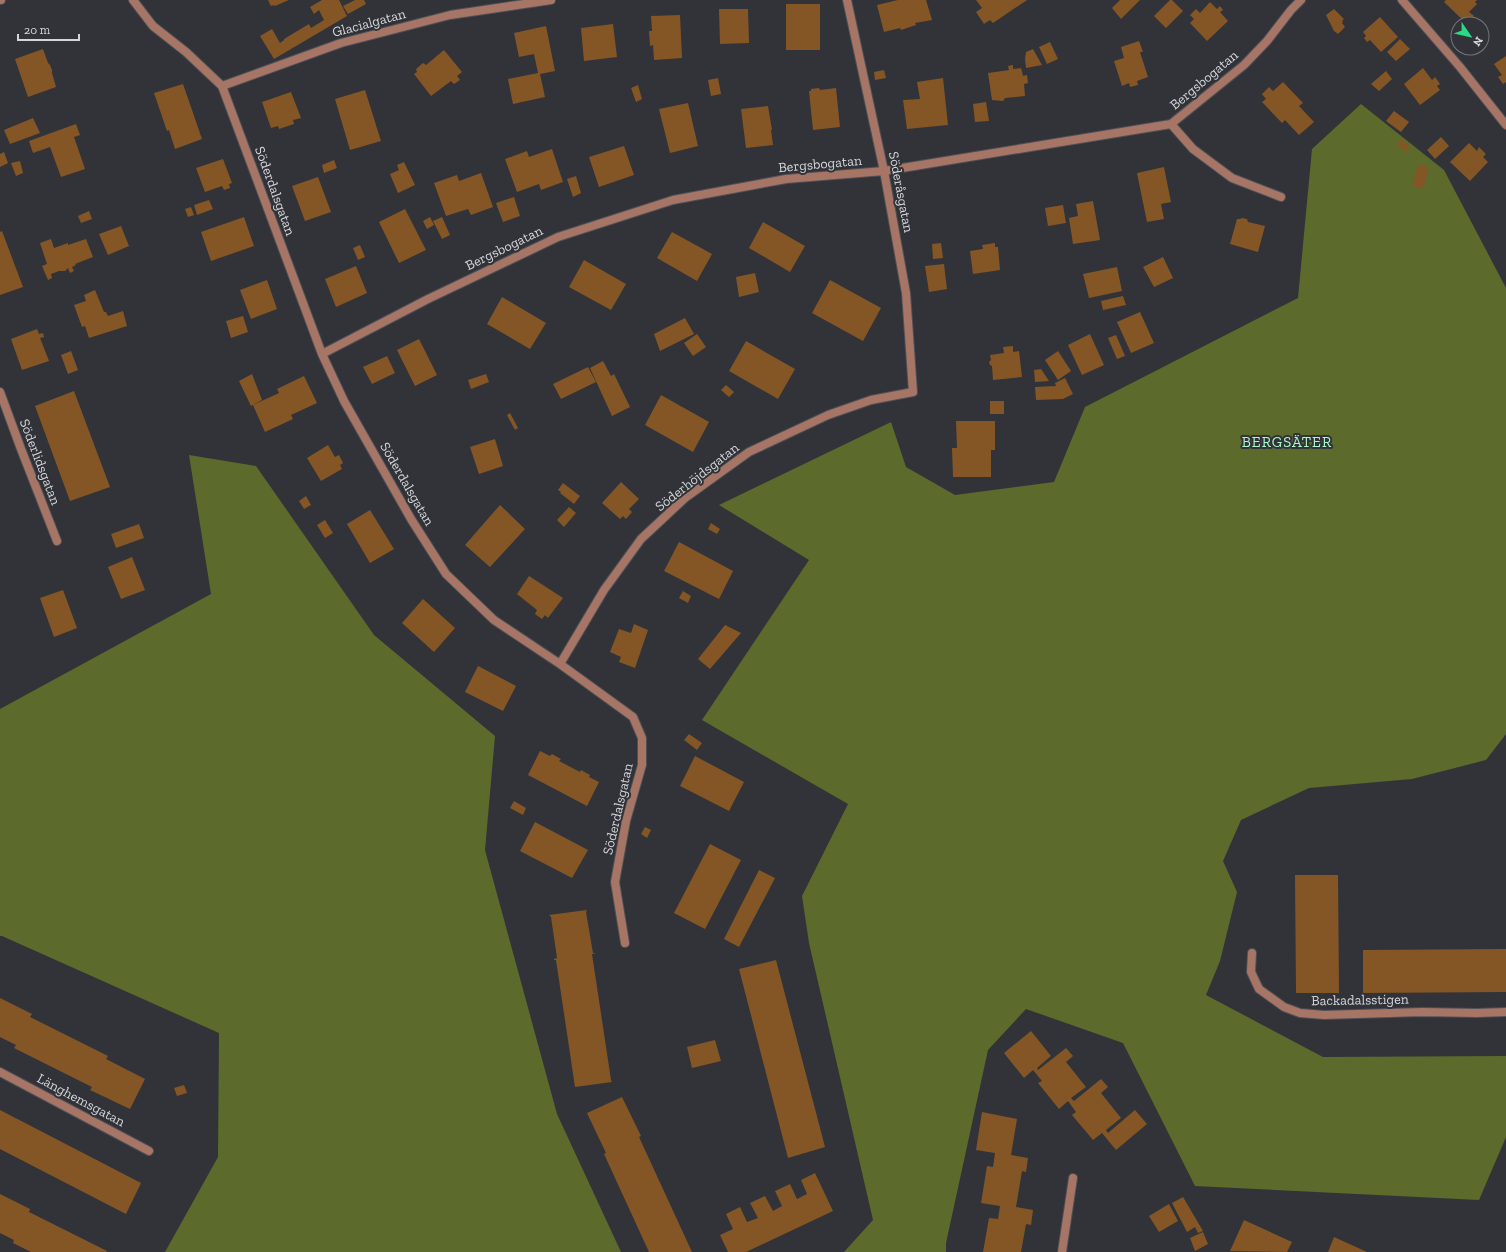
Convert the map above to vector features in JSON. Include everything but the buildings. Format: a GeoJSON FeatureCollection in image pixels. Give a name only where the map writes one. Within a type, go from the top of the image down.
{"type":"FeatureCollection","features":[{"type":"Feature","properties":{"kind":"street","name":"Söderdalsgatan"},"geometry":{"type":"LineString","coordinates":[[133,0],[153,26],[186,52],[222,86],[322,354],[344,401],[411,519],[446,574],[494,620],[560,664],[633,717],[642,738],[642,765],[626,820],[615,882],[625,943]]}},
{"type":"Feature","properties":{"kind":"street","name":"Glacialgatan"},"geometry":{"type":"LineString","coordinates":[[222,86],[341,43],[450,15],[551,0]]}},
{"type":"Feature","properties":{"kind":"street","name":"Söderåsgatan"},"geometry":{"type":"LineString","coordinates":[[846,0],[884,171],[906,293],[913,392]]}},
{"type":"Feature","properties":{"kind":"street","name":"Bergsbogatan"},"geometry":{"type":"LineString","coordinates":[[322,354],[428,299],[558,237],[673,200],[786,179],[884,171],[1171,124],[1244,65],[1267,41],[1291,10],[1301,0]]}},
{"type":"Feature","properties":{"kind":"street"},"geometry":{"type":"LineString","coordinates":[[1402,0],[1460,67],[1506,125]]}},
{"type":"Feature","properties":{"kind":"street"},"geometry":{"type":"LineString","coordinates":[[1171,124],[1193,150],[1232,178],[1281,198]]}},
{"type":"Feature","properties":{"kind":"street","name":"Söderlidsgatan"},"geometry":{"type":"LineString","coordinates":[[0,392],[57,541]]}},
{"type":"Feature","properties":{"kind":"street","name":"Söderhöjdsgatan"},"geometry":{"type":"LineString","coordinates":[[560,664],[604,590],[641,539],[685,498],[749,452],[828,415],[871,400],[913,392]]}},
{"type":"Feature","properties":{"kind":"street","name":"Backadalsstigen"},"geometry":{"type":"LineString","coordinates":[[1252,952],[1251,972],[1259,989],[1284,1007],[1300,1013],[1324,1015],[1422,1012],[1506,1012]]}},
{"type":"Feature","properties":{"kind":"street","name":"Länghemsgatan"},"geometry":{"type":"LineString","coordinates":[[0,1072],[149,1151]]}},
{"type":"Feature","properties":{"kind":"street"},"geometry":{"type":"LineString","coordinates":[[1062,1252],[1073,1178]]}},
{"type":"Feature","properties":{"kind":"green space"},"geometry":{"type":"Polygon","coordinates":[[[1361,104],[1444,170],[1506,288],[1506,734],[1486,760],[1412,779],[1309,788],[1241,820],[1223,861],[1237,892],[1220,961],[1206,995],[1323,1057],[1506,1056],[1506,1137],[1479,1200],[1195,1186],[1123,1043],[1026,1009],[988,1050],[946,1243],[946,1252],[844,1252],[873,1220],[809,943],[802,896],[848,804],[702,720],[809,560],[719,505],[891,422],[906,467],[955,495],[1054,482],[1085,407],[1298,298],[1312,149],[1361,104]]]}},
{"type":"Feature","properties":{"kind":"green space"},"geometry":{"type":"Polygon","coordinates":[[[189,455],[256,466],[374,635],[495,736],[485,850],[557,1114],[621,1252],[165,1252],[218,1157],[219,1033],[0,936],[0,709],[211,594],[189,455]]]}},
{"type":"Feature","properties":{"kind":"district","name":"BERGSÄTER"},"geometry":{"type":"Point","coordinates":[1287,442]}}]}
